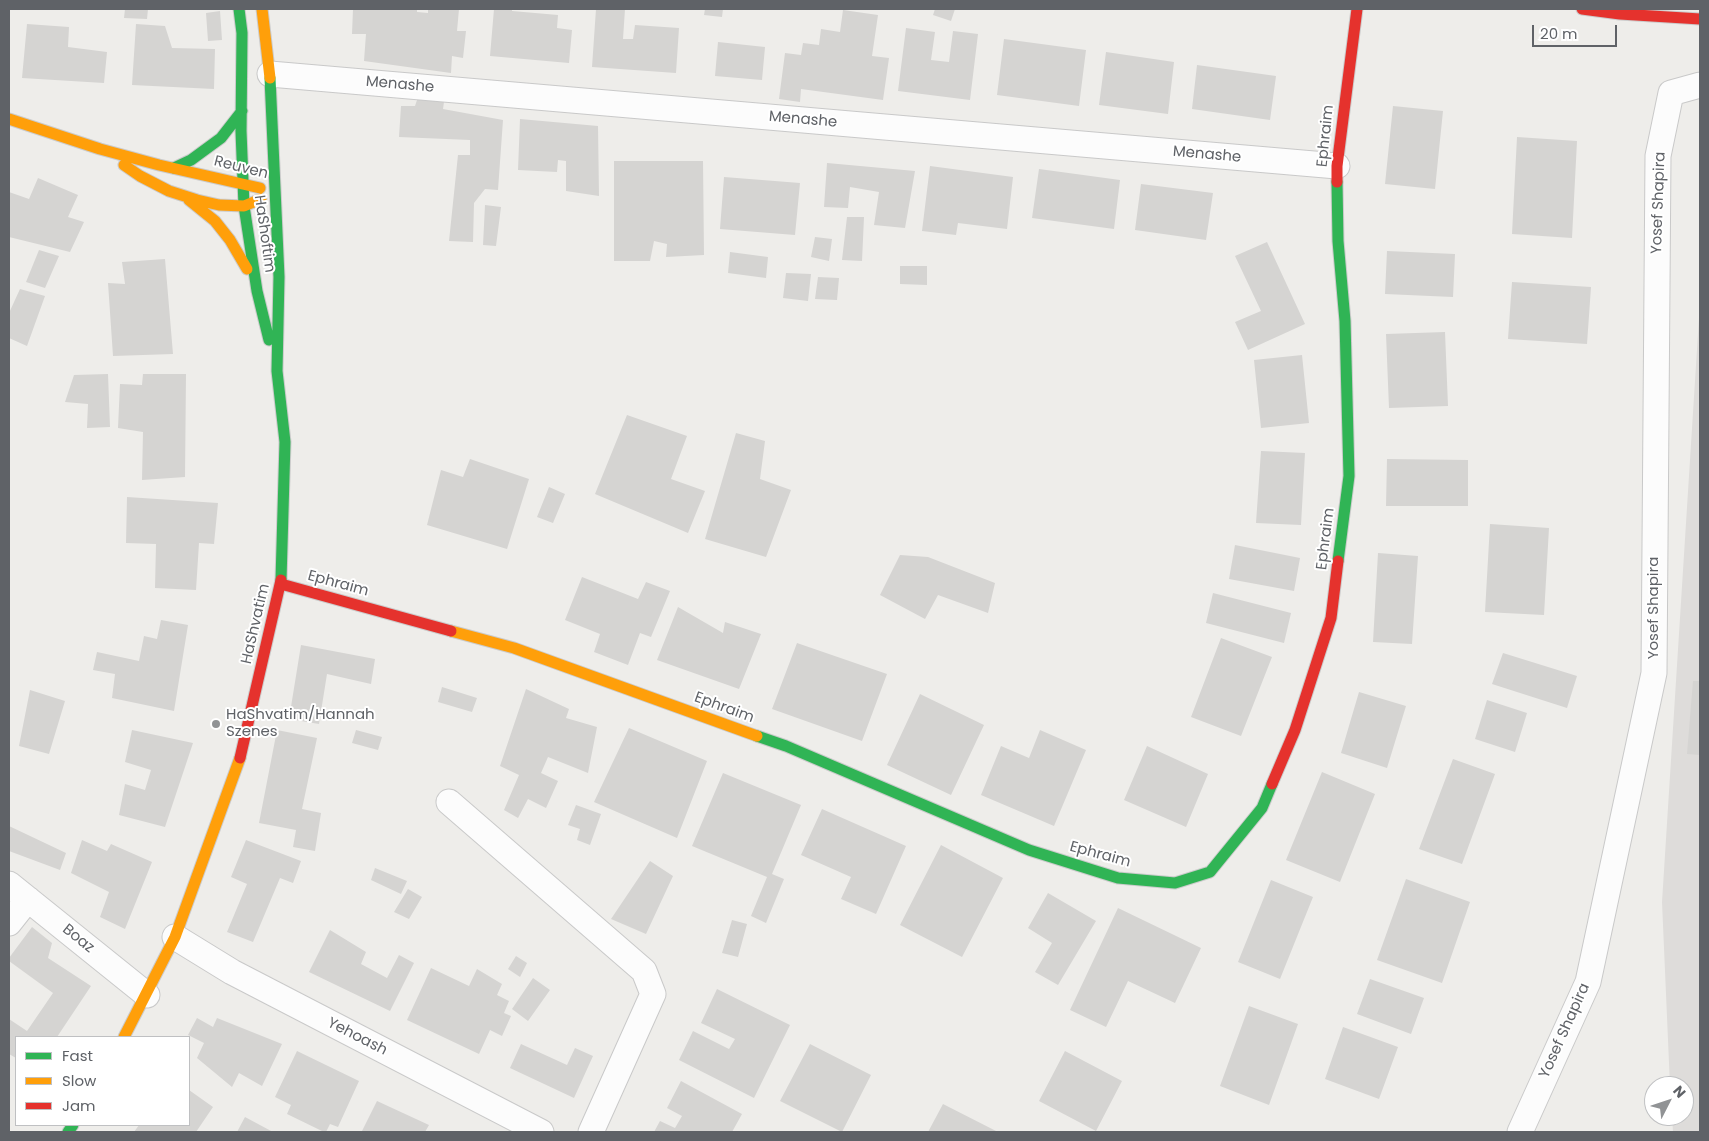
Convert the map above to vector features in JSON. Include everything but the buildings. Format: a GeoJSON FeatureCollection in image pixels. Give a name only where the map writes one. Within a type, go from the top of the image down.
{"type":"FeatureCollection","features":[{"type":"Feature","properties":{"kind":"street","name":"HaShoftim"},"geometry":{"type":"LineString","coordinates":[[239,9],[242,33],[244,206],[257,291],[277,371]]}},
{"type":"Feature","properties":{"kind":"street","name":"HaShoftim"},"geometry":{"type":"LineString","coordinates":[[262,9],[270,74],[275,193]]}},
{"type":"Feature","properties":{"kind":"street","name":"Ephraim"},"geometry":{"type":"LineString","coordinates":[[281,584],[514,648],[786,746],[1029,850],[1118,878],[1174,883],[1210,872],[1262,808],[1295,730],[1331,618],[1349,476],[1345,321],[1338,241],[1336,166],[1356,9]]}},
{"type":"Feature","properties":{"kind":"street"},"geometry":{"type":"LineString","coordinates":[[1582,9],[1620,14],[1700,19]]}},
{"type":"Feature","properties":{"kind":"street","name":"Menashe"},"geometry":{"type":"LineString","coordinates":[[270,74],[1336,166]]}},
{"type":"Feature","properties":{"kind":"street","name":"Yosef Shapira"},"geometry":{"type":"LineString","coordinates":[[1520,1132],[1588,982],[1654,673],[1658,156],[1671,93],[1700,85]]}},
{"type":"Feature","properties":{"kind":"street"},"geometry":{"type":"LineString","coordinates":[[174,168],[191,160],[221,138],[242,111]]}},
{"type":"Feature","properties":{"kind":"street","name":"Reuven"},"geometry":{"type":"LineString","coordinates":[[9,119],[100,149],[243,183],[275,193]]}},
{"type":"Feature","properties":{"kind":"street","name":"Reuven"},"geometry":{"type":"LineString","coordinates":[[100,149],[140,176],[181,196],[219,205],[244,206],[275,193]]}},
{"type":"Feature","properties":{"kind":"street","name":"HaShvatim"},"geometry":{"type":"LineString","coordinates":[[125,1036],[175,937],[240,759],[281,584],[285,442],[277,371],[279,277],[275,193]]}},
{"type":"Feature","properties":{"kind":"street"},"geometry":{"type":"LineString","coordinates":[[181,196],[202,209],[215,221],[230,240],[257,291]]}},
{"type":"Feature","properties":{"kind":"street"},"geometry":{"type":"LineString","coordinates":[[449,802],[644,971],[653,994],[591,1132]]}},
{"type":"Feature","properties":{"kind":"street"},"geometry":{"type":"LineString","coordinates":[[9,923],[18,891]]}},
{"type":"Feature","properties":{"kind":"street","name":"Boaz"},"geometry":{"type":"LineString","coordinates":[[18,891],[147,995]]}},
{"type":"Feature","properties":{"kind":"street","name":"Yehoash"},"geometry":{"type":"LineString","coordinates":[[175,937],[232,972],[541,1132]]}},
{"type":"Feature","properties":{"kind":"shaded area"},"geometry":{"type":"Polygon","coordinates":[[[1700,302],[1700,1132],[1673,1132],[1673,1126],[1694,1126],[1694,1076],[1670,1076],[1662,902],[1700,302]]]}},
{"type":"Feature","properties":{"kind":"traffic: fast"},"geometry":{"type":"LineString","coordinates":[[239,9],[242,33],[241,131],[244,206],[257,291],[269,340]]}},
{"type":"Feature","properties":{"kind":"traffic: fast"},"geometry":{"type":"LineString","coordinates":[[270,78],[279,277],[277,371],[285,442],[281,580]]}},
{"type":"Feature","properties":{"kind":"traffic: fast"},"geometry":{"type":"LineString","coordinates":[[174,168],[191,160],[221,138],[242,111]]}},
{"type":"Feature","properties":{"kind":"traffic: fast"},"geometry":{"type":"LineString","coordinates":[[1337,182],[1338,241],[1345,321],[1349,476],[1338,561]]}},
{"type":"Feature","properties":{"kind":"traffic: fast"},"geometry":{"type":"LineString","coordinates":[[757,736],[786,746],[1029,850],[1118,878],[1175,883],[1210,872],[1262,808],[1272,784]]}},
{"type":"Feature","properties":{"kind":"traffic: fast"},"geometry":{"type":"LineString","coordinates":[[68,1132],[72,1126]]}},
{"type":"Feature","properties":{"kind":"traffic: slow"},"geometry":{"type":"LineString","coordinates":[[262,9],[270,78]]}},
{"type":"Feature","properties":{"kind":"traffic: slow"},"geometry":{"type":"LineString","coordinates":[[9,119],[100,149],[159,165],[260,188]]}},
{"type":"Feature","properties":{"kind":"traffic: slow"},"geometry":{"type":"LineString","coordinates":[[124,165],[140,176],[169,191],[197,200],[219,205],[244,206],[261,199]]}},
{"type":"Feature","properties":{"kind":"traffic: slow"},"geometry":{"type":"LineString","coordinates":[[189,200],[215,221],[230,240],[247,269]]}},
{"type":"Feature","properties":{"kind":"traffic: slow"},"geometry":{"type":"LineString","coordinates":[[451,631],[514,648],[757,736]]}},
{"type":"Feature","properties":{"kind":"traffic: slow"},"geometry":{"type":"LineString","coordinates":[[125,1036],[175,937],[240,758]]}},
{"type":"Feature","properties":{"kind":"traffic: jam"},"geometry":{"type":"LineString","coordinates":[[1337,182],[1337,166],[1357,9]]}},
{"type":"Feature","properties":{"kind":"traffic: jam"},"geometry":{"type":"LineString","coordinates":[[1582,9],[1620,14],[1700,19]]}},
{"type":"Feature","properties":{"kind":"traffic: jam"},"geometry":{"type":"LineString","coordinates":[[1272,784],[1295,730],[1331,618],[1338,561]]}},
{"type":"Feature","properties":{"kind":"traffic: jam"},"geometry":{"type":"LineString","coordinates":[[240,758],[281,580]]}},
{"type":"Feature","properties":{"kind":"traffic: jam"},"geometry":{"type":"LineString","coordinates":[[281,584],[451,631]]}},
{"type":"Feature","properties":{"kind":"place","name":"HaShvatim/Hannah Szenes"},"geometry":{"type":"Point","coordinates":[216,724]}}]}
